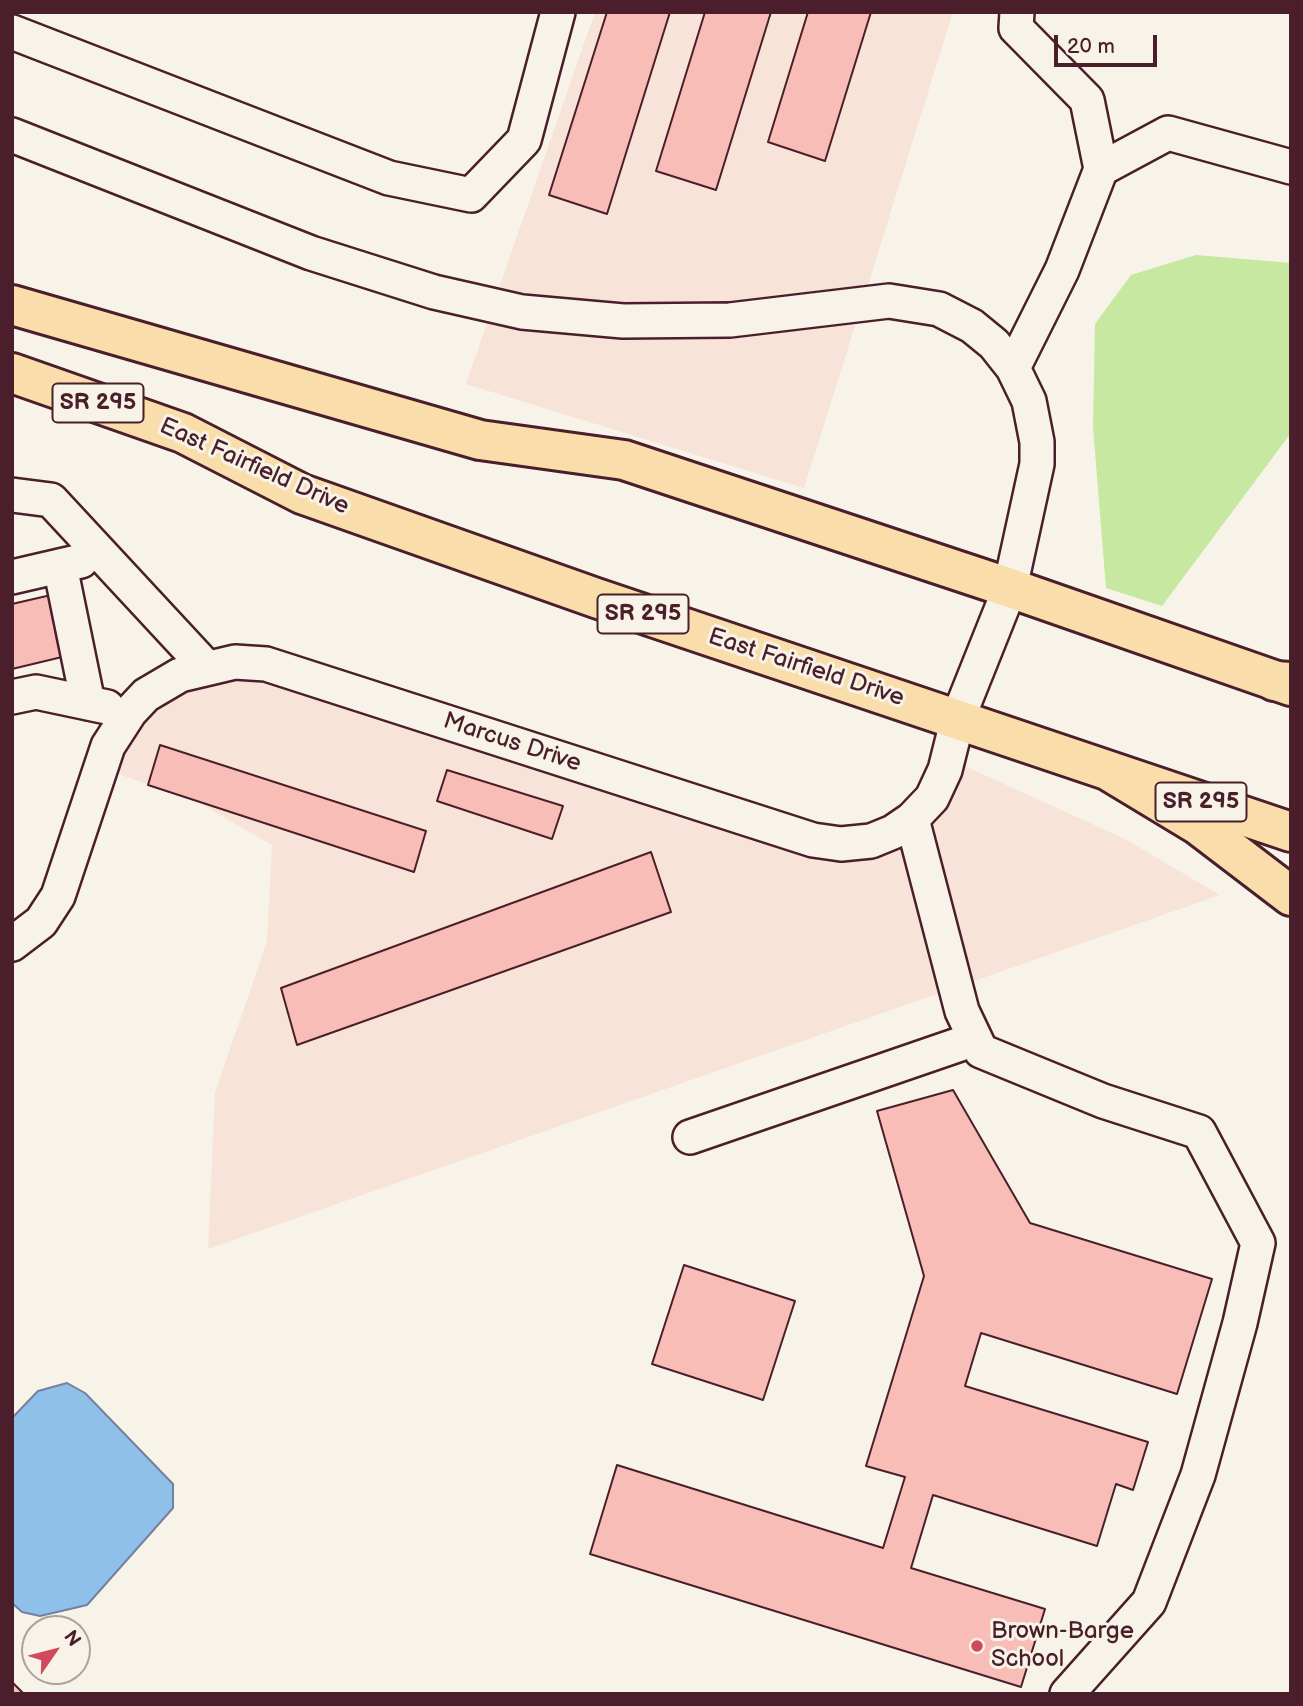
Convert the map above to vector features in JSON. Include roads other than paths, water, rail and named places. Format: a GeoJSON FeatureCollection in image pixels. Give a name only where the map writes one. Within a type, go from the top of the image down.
{"type":"FeatureCollection","features":[{"type":"Feature","properties":{"kind":"main road"},"geometry":{"type":"LineString","coordinates":[[12,305],[480,440],[624,460],[1010,588],[1285,683]]}},
{"type":"Feature","properties":{"kind":"main road","name":"East Fairfield Drive"},"geometry":{"type":"LineString","coordinates":[[12,373],[183,433],[302,494],[596,598],[1291,832]]}},
{"type":"Feature","properties":{"kind":"main road"},"geometry":{"type":"LineString","coordinates":[[1112,773],[1198,825],[1291,896]]}},
{"type":"Feature","properties":{"kind":"street"},"geometry":{"type":"LineString","coordinates":[[12,32],[388,178],[471,195],[524,140],[558,12]]}},
{"type":"Feature","properties":{"kind":"street"},"geometry":{"type":"LineString","coordinates":[[1013,368],[1062,270],[1101,169],[1087,100],[1016,29],[1017,12]]}},
{"type":"Feature","properties":{"kind":"street"},"geometry":{"type":"LineString","coordinates":[[1101,169],[1168,133],[1291,166]]}},
{"type":"Feature","properties":{"kind":"street"},"geometry":{"type":"LineString","coordinates":[[12,135],[246,229],[434,292],[522,312],[622,321],[730,320],[889,300],[940,309],[972,326],[994,344],[1013,368],[1028,401],[1037,442],[1037,464],[1010,588]]}},
{"type":"Feature","properties":{"kind":"street"},"geometry":{"type":"LineString","coordinates":[[12,495],[51,500],[206,667]]}},
{"type":"Feature","properties":{"kind":"street"},"geometry":{"type":"LineString","coordinates":[[12,578],[103,556]]}},
{"type":"Feature","properties":{"kind":"street"},"geometry":{"type":"LineString","coordinates":[[60,566],[88,703]]}},
{"type":"Feature","properties":{"kind":"street","name":"Marcus Drive"},"geometry":{"type":"LineString","coordinates":[[12,944],[41,922],[58,897],[108,746],[130,712],[146,695],[180,675],[235,662],[266,664],[813,840],[841,844],[871,841],[893,832],[912,819],[932,798],[945,770],[958,718],[1010,588]]}},
{"type":"Feature","properties":{"kind":"street"},"geometry":{"type":"LineString","coordinates":[[12,697],[36,692],[130,712]]}},
{"type":"Feature","properties":{"kind":"street"},"geometry":{"type":"LineString","coordinates":[[912,819],[962,1011],[981,1051],[1103,1101],[1199,1132],[1258,1244],[1240,1323],[1198,1475],[1149,1602],[1066,1694]]}},
{"type":"Feature","properties":{"kind":"street"},"geometry":{"type":"LineString","coordinates":[[690,1137],[975,1039]]}},
{"type":"Feature","properties":{"kind":"water"},"geometry":{"type":"Polygon","coordinates":[[[67,1383],[85,1393],[173,1484],[173,1508],[87,1605],[44,1615],[22,1612],[12,1603],[12,1418],[38,1391],[67,1383]]]}},
{"type":"Feature","properties":{"kind":"place","name":"Brown-Barge School"},"geometry":{"type":"Point","coordinates":[977,1646]}}]}
